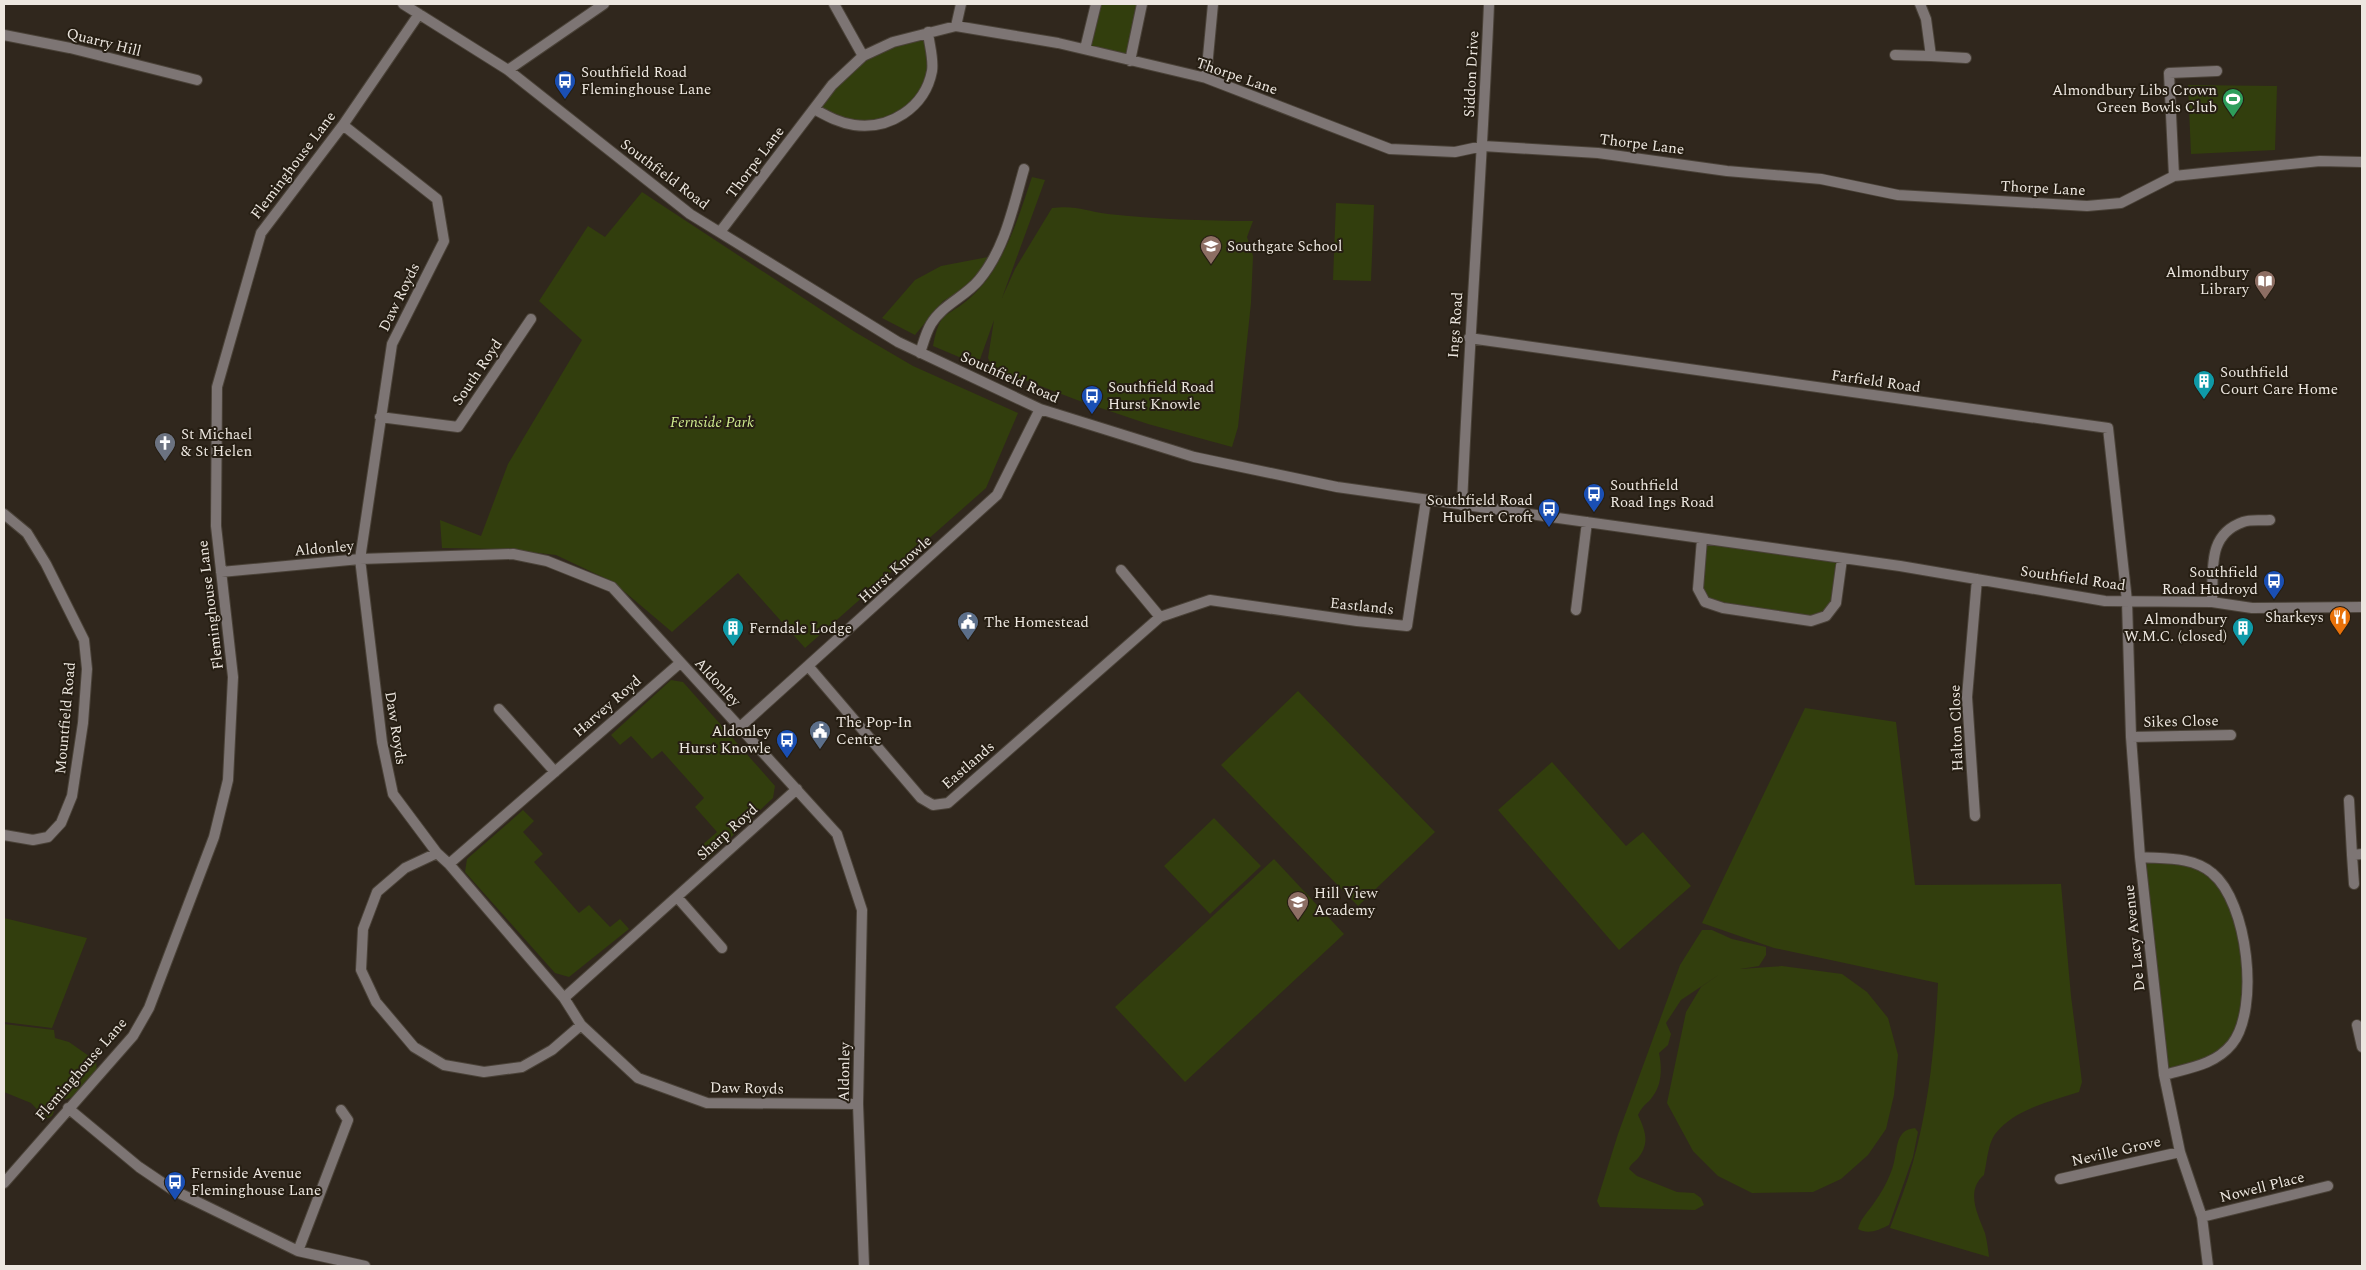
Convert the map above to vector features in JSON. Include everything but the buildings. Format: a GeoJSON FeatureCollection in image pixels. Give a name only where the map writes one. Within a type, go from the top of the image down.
{"type":"FeatureCollection","features":[{"type":"Feature","properties":{"kind":"street","name":"Southfield Road"},"geometry":{"type":"LineString","coordinates":[[402,4],[508,70],[690,214],[898,342],[1040,409],[1194,457],[1337,487],[1978,579],[2105,600],[2212,602],[2252,608],[2362,607]]}},
{"type":"Feature","properties":{"kind":"street"},"geometry":{"type":"LineString","coordinates":[[508,70],[604,4]]}},
{"type":"Feature","properties":{"kind":"street"},"geometry":{"type":"LineString","coordinates":[[834,4],[863,56]]}},
{"type":"Feature","properties":{"kind":"street"},"geometry":{"type":"LineString","coordinates":[[956,26],[960,4]]}},
{"type":"Feature","properties":{"kind":"street"},"geometry":{"type":"LineString","coordinates":[[1086,49],[1096,4]]}},
{"type":"Feature","properties":{"kind":"street"},"geometry":{"type":"LineString","coordinates":[[1130,61],[1142,4]]}},
{"type":"Feature","properties":{"kind":"street"},"geometry":{"type":"LineString","coordinates":[[1206,78],[1213,4]]}},
{"type":"Feature","properties":{"kind":"street","name":"Siddon Drive"},"geometry":{"type":"LineString","coordinates":[[1483,146],[1489,4]]}},
{"type":"Feature","properties":{"kind":"street"},"geometry":{"type":"LineString","coordinates":[[1920,4],[1926,18],[1931,56]]}},
{"type":"Feature","properties":{"kind":"street","name":"Fleminghouse Lane"},"geometry":{"type":"LineString","coordinates":[[4,1182],[133,1036],[149,1008],[214,837],[228,780],[233,677],[216,526],[217,387],[261,233],[343,125],[419,14]]}},
{"type":"Feature","properties":{"kind":"street","name":"Thorpe Lane"},"geometry":{"type":"LineString","coordinates":[[720,232],[832,85],[863,56],[893,42],[956,26],[1086,49],[1206,78],[1390,149],[1455,152],[1483,146],[1598,153],[1727,171],[1821,178],[1898,195],[2087,206],[2121,203],[2174,176],[2320,161],[2362,162]]}},
{"type":"Feature","properties":{"kind":"street"},"geometry":{"type":"LineString","coordinates":[[814,110],[839,122],[855,125],[890,122],[906,113],[918,101],[928,86],[932,69],[928,32]]}},
{"type":"Feature","properties":{"kind":"street","name":"Quarry Hill"},"geometry":{"type":"LineString","coordinates":[[4,35],[70,48],[196,80]]}},
{"type":"Feature","properties":{"kind":"street"},"geometry":{"type":"LineString","coordinates":[[1895,55],[1966,58]]}},
{"type":"Feature","properties":{"kind":"street"},"geometry":{"type":"LineString","coordinates":[[2174,176],[2169,73],[2216,71]]}},
{"type":"Feature","properties":{"kind":"street","name":"Daw Royds"},"geometry":{"type":"LineString","coordinates":[[343,125],[437,200],[444,241],[392,344],[360,559],[382,742],[392,794],[437,854],[450,864],[564,998],[581,1025],[638,1078],[707,1103],[858,1104]]}},
{"type":"Feature","properties":{"kind":"street","name":"Ings Road"},"geometry":{"type":"LineString","coordinates":[[1462,505],[1469,338],[1483,146]]}},
{"type":"Feature","properties":{"kind":"street"},"geometry":{"type":"LineString","coordinates":[[920,353],[931,324],[946,307],[964,296],[980,279],[994,257],[1004,236],[1024,170]]}},
{"type":"Feature","properties":{"kind":"street","name":"South Royd"},"geometry":{"type":"LineString","coordinates":[[380,417],[458,427],[531,319]]}},
{"type":"Feature","properties":{"kind":"street","name":"Farfield Road"},"geometry":{"type":"LineString","coordinates":[[1469,338],[2108,428],[2127,601]]}},
{"type":"Feature","properties":{"kind":"street","name":"Hurst Knowle"},"geometry":{"type":"LineString","coordinates":[[739,728],[997,495],[1040,409]]}},
{"type":"Feature","properties":{"kind":"street","name":"Eastlands"},"geometry":{"type":"LineString","coordinates":[[808,667],[921,798],[933,805],[948,802],[1160,617],[1210,600],[1357,621],[1407,626],[1426,500]]}},
{"type":"Feature","properties":{"kind":"street","name":"Mountfield Road"},"geometry":{"type":"LineString","coordinates":[[4,514],[26,533],[46,564],[84,640],[87,669],[83,723],[72,796],[61,823],[48,836],[33,840],[4,835]]}},
{"type":"Feature","properties":{"kind":"street"},"geometry":{"type":"LineString","coordinates":[[2212,602],[2215,547],[2225,532],[2244,522],[2270,520]]}},
{"type":"Feature","properties":{"kind":"street"},"geometry":{"type":"LineString","coordinates":[[1576,610],[1587,522]]}},
{"type":"Feature","properties":{"kind":"street"},"geometry":{"type":"LineString","coordinates":[[1702,539],[1698,589],[1705,602],[1722,608],[1811,621],[1826,616],[1836,604],[1842,559]]}},
{"type":"Feature","properties":{"kind":"street","name":"Aldonley"},"geometry":{"type":"LineString","coordinates":[[221,572],[360,559],[513,554],[547,561],[612,587],[837,834],[862,910],[858,1104],[864,1266]]}},
{"type":"Feature","properties":{"kind":"street"},"geometry":{"type":"LineString","coordinates":[[1121,570],[1160,617]]}},
{"type":"Feature","properties":{"kind":"street","name":"Halton Close"},"geometry":{"type":"LineString","coordinates":[[1975,816],[1967,696],[1978,579]]}},
{"type":"Feature","properties":{"kind":"street","name":"De Lacy Avenue"},"geometry":{"type":"LineString","coordinates":[[2127,601],[2131,737],[2140,857],[2164,1075],[2180,1152],[2202,1217],[2208,1266]]}},
{"type":"Feature","properties":{"kind":"street","name":"Harvey Royd"},"geometry":{"type":"LineString","coordinates":[[450,864],[680,663]]}},
{"type":"Feature","properties":{"kind":"street"},"geometry":{"type":"LineString","coordinates":[[499,709],[555,772]]}},
{"type":"Feature","properties":{"kind":"street","name":"Sikes Close"},"geometry":{"type":"LineString","coordinates":[[2131,737],[2231,735]]}},
{"type":"Feature","properties":{"kind":"street","name":"Sharp Royd"},"geometry":{"type":"LineString","coordinates":[[564,998],[630,936],[677,897],[797,789]]}},
{"type":"Feature","properties":{"kind":"street"},"geometry":{"type":"LineString","coordinates":[[2349,800],[2357,855],[2354,884]]}},
{"type":"Feature","properties":{"kind":"street"},"geometry":{"type":"LineString","coordinates":[[437,854],[405,868],[377,892],[363,929],[361,970],[376,1002],[414,1047],[444,1065],[484,1072],[522,1067],[552,1050],[581,1025]]}},
{"type":"Feature","properties":{"kind":"street"},"geometry":{"type":"LineString","coordinates":[[2140,857],[2189,860],[2213,873],[2231,900],[2244,934],[2247,956],[2245,1012],[2233,1044],[2212,1062],[2164,1075]]}},
{"type":"Feature","properties":{"kind":"street"},"geometry":{"type":"LineString","coordinates":[[677,897],[722,948]]}},
{"type":"Feature","properties":{"kind":"street"},"geometry":{"type":"LineString","coordinates":[[2357,1025],[2362,1047]]}},
{"type":"Feature","properties":{"kind":"street"},"geometry":{"type":"LineString","coordinates":[[68,1108],[139,1167],[173,1190],[298,1251],[365,1266]]}},
{"type":"Feature","properties":{"kind":"street"},"geometry":{"type":"LineString","coordinates":[[298,1251],[348,1120],[341,1110]]}},
{"type":"Feature","properties":{"kind":"street","name":"Neville Grove"},"geometry":{"type":"LineString","coordinates":[[2060,1179],[2180,1152]]}},
{"type":"Feature","properties":{"kind":"street","name":"Nowell Place"},"geometry":{"type":"LineString","coordinates":[[2202,1217],[2328,1186]]}},
{"type":"Feature","properties":{"kind":"green space"},"geometry":{"type":"Polygon","coordinates":[[[1096,4],[1142,4],[1130,61],[1085,49],[1096,4]]]}},
{"type":"Feature","properties":{"kind":"green space"},"geometry":{"type":"Polygon","coordinates":[[[928,32],[932,69],[918,101],[871,125],[814,109],[863,56],[928,32]]]}},
{"type":"Feature","properties":{"kind":"green space","name":"Almondbury Libs Crown Green Bowls Club"},"geometry":{"type":"Polygon","coordinates":[[[2188,85],[2277,86],[2275,150],[2191,154],[2188,85]]]}},
{"type":"Feature","properties":{"kind":"green space"},"geometry":{"type":"Polygon","coordinates":[[[1032,177],[1045,180],[1002,298],[1015,269],[1052,208],[1075,208],[1108,214],[1162,218],[1253,221],[1247,237],[1253,256],[1251,303],[1238,427],[1232,447],[1148,424],[1077,400],[993,368],[988,358],[994,320],[978,365],[933,346],[942,320],[975,293],[995,268],[1003,254],[1021,210],[1032,177]]]}},
{"type":"Feature","properties":{"kind":"green space","name":"Fernside Park"},"geometry":{"type":"Polygon","coordinates":[[[642,192],[855,332],[913,366],[1018,413],[986,488],[805,648],[738,573],[672,632],[613,582],[556,555],[503,549],[442,548],[440,520],[481,536],[508,464],[582,340],[539,301],[588,226],[605,237],[642,192]]]}},
{"type":"Feature","properties":{"kind":"green space"},"geometry":{"type":"Polygon","coordinates":[[[1336,203],[1374,205],[1371,281],[1333,280],[1336,203]]]}},
{"type":"Feature","properties":{"kind":"green space"},"geometry":{"type":"Polygon","coordinates":[[[988,257],[978,273],[961,291],[943,301],[915,335],[882,318],[915,280],[941,266],[988,257]]]}},
{"type":"Feature","properties":{"kind":"green space"},"geometry":{"type":"Polygon","coordinates":[[[1702,539],[1846,561],[1836,603],[1811,621],[1705,602],[1698,575],[1702,539]]]}},
{"type":"Feature","properties":{"kind":"green space"},"geometry":{"type":"Polygon","coordinates":[[[671,680],[683,682],[775,786],[773,798],[710,857],[700,847],[717,832],[695,807],[704,798],[662,751],[652,759],[631,736],[620,745],[611,735],[671,680]]]}},
{"type":"Feature","properties":{"kind":"green space"},"geometry":{"type":"Polygon","coordinates":[[[1298,691],[1435,832],[1358,906],[1221,765],[1298,691]]]}},
{"type":"Feature","properties":{"kind":"green space"},"geometry":{"type":"Polygon","coordinates":[[[1805,708],[1896,722],[1915,885],[2061,884],[2071,996],[2082,1082],[2079,1092],[2023,1112],[2004,1125],[1993,1137],[1989,1147],[1984,1175],[1978,1181],[1974,1196],[1985,1233],[1989,1257],[1890,1228],[1911,1170],[1919,1140],[1933,1051],[1938,983],[1774,948],[1702,923],[1805,708]]]}},
{"type":"Feature","properties":{"kind":"green space"},"geometry":{"type":"Polygon","coordinates":[[[1552,762],[1626,846],[1643,832],[1691,886],[1619,950],[1498,810],[1552,762]]]}},
{"type":"Feature","properties":{"kind":"green space"},"geometry":{"type":"Polygon","coordinates":[[[523,810],[534,821],[523,832],[543,854],[534,862],[579,913],[589,905],[610,927],[620,919],[629,929],[569,977],[555,973],[465,872],[467,859],[523,810]]]}},
{"type":"Feature","properties":{"kind":"green space"},"geometry":{"type":"Polygon","coordinates":[[[1214,818],[1261,866],[1210,914],[1164,866],[1214,818]]]}},
{"type":"Feature","properties":{"kind":"green space"},"geometry":{"type":"Polygon","coordinates":[[[2140,857],[2189,860],[2213,873],[2231,900],[2247,977],[2233,1044],[2212,1062],[2164,1075],[2140,857]]]}},
{"type":"Feature","properties":{"kind":"green space"},"geometry":{"type":"Polygon","coordinates":[[[1274,859],[1344,934],[1185,1082],[1115,1007],[1274,859]]]}},
{"type":"Feature","properties":{"kind":"green space"},"geometry":{"type":"Polygon","coordinates":[[[4,918],[87,938],[52,1028],[4,1022],[4,918]]]}},
{"type":"Feature","properties":{"kind":"green space"},"geometry":{"type":"Polygon","coordinates":[[[1702,930],[1712,930],[1732,939],[1766,947],[1766,955],[1759,966],[1740,969],[1782,966],[1842,974],[1867,992],[1888,1018],[1898,1055],[1894,1095],[1886,1129],[1868,1155],[1841,1179],[1813,1192],[1752,1193],[1718,1176],[1693,1151],[1667,1103],[1686,1012],[1701,987],[1720,974],[1681,1000],[1666,1023],[1671,1034],[1668,1045],[1659,1053],[1661,1064],[1660,1081],[1653,1096],[1638,1115],[1645,1136],[1644,1146],[1639,1157],[1629,1169],[1637,1176],[1677,1192],[1694,1193],[1701,1198],[1704,1205],[1695,1210],[1600,1207],[1597,1201],[1618,1134],[1680,965],[1702,930]]]}},
{"type":"Feature","properties":{"kind":"green space"},"geometry":{"type":"Polygon","coordinates":[[[4,1024],[54,1030],[55,1038],[69,1042],[96,1061],[97,1072],[76,1095],[71,1098],[59,1099],[52,1116],[46,1119],[31,1103],[4,1092],[4,1024]]]}},
{"type":"Feature","properties":{"kind":"green space"},"geometry":{"type":"Polygon","coordinates":[[[1915,1128],[1918,1132],[1913,1157],[1889,1225],[1870,1232],[1858,1229],[1862,1219],[1888,1180],[1899,1138],[1903,1133],[1915,1128]]]}},
{"type":"Feature","properties":{"kind":"place","name":"Southfield Road Fleminghouse Lane"},"geometry":{"type":"Point","coordinates":[565,100]}},
{"type":"Feature","properties":{"kind":"place","name":"Almondbury Libs Crown Green Bowls Club"},"geometry":{"type":"Point","coordinates":[2233,118]}},
{"type":"Feature","properties":{"kind":"place","name":"Southgate School"},"geometry":{"type":"Point","coordinates":[1211,265]}},
{"type":"Feature","properties":{"kind":"place","name":"Almondbury Library"},"geometry":{"type":"Point","coordinates":[2265,300]}},
{"type":"Feature","properties":{"kind":"place","name":"Southfield Court Care Home"},"geometry":{"type":"Point","coordinates":[2204,400]}},
{"type":"Feature","properties":{"kind":"place","name":"Southfield Road Hurst Knowle"},"geometry":{"type":"Point","coordinates":[1092,415]}},
{"type":"Feature","properties":{"kind":"place","name":"St Michael & St Helen"},"geometry":{"type":"Point","coordinates":[165,462]}},
{"type":"Feature","properties":{"kind":"place","name":"Southfield Road Ings Road"},"geometry":{"type":"Point","coordinates":[1594,513]}},
{"type":"Feature","properties":{"kind":"place","name":"Southfield Road Hulbert Croft"},"geometry":{"type":"Point","coordinates":[1549,528]}},
{"type":"Feature","properties":{"kind":"place","name":"Southfield Road Hudroyd"},"geometry":{"type":"Point","coordinates":[2274,600]}},
{"type":"Feature","properties":{"kind":"place","name":"Sharkeys"},"geometry":{"type":"Point","coordinates":[2340,636]}},
{"type":"Feature","properties":{"kind":"place","name":"The Homestead"},"geometry":{"type":"Point","coordinates":[968,641]}},
{"type":"Feature","properties":{"kind":"place","name":"Ferndale Lodge"},"geometry":{"type":"Point","coordinates":[733,647]}},
{"type":"Feature","properties":{"kind":"place","name":"Almondbury W.M.C. (closed)"},"geometry":{"type":"Point","coordinates":[2243,647]}},
{"type":"Feature","properties":{"kind":"place","name":"The Pop-In Centre"},"geometry":{"type":"Point","coordinates":[820,750]}},
{"type":"Feature","properties":{"kind":"place","name":"Aldonley Hurst Knowle"},"geometry":{"type":"Point","coordinates":[787,759]}},
{"type":"Feature","properties":{"kind":"place","name":"Hill View Academy"},"geometry":{"type":"Point","coordinates":[1298,921]}},
{"type":"Feature","properties":{"kind":"place","name":"Fernside Avenue Fleminghouse Lane"},"geometry":{"type":"Point","coordinates":[175,1201]}}]}
